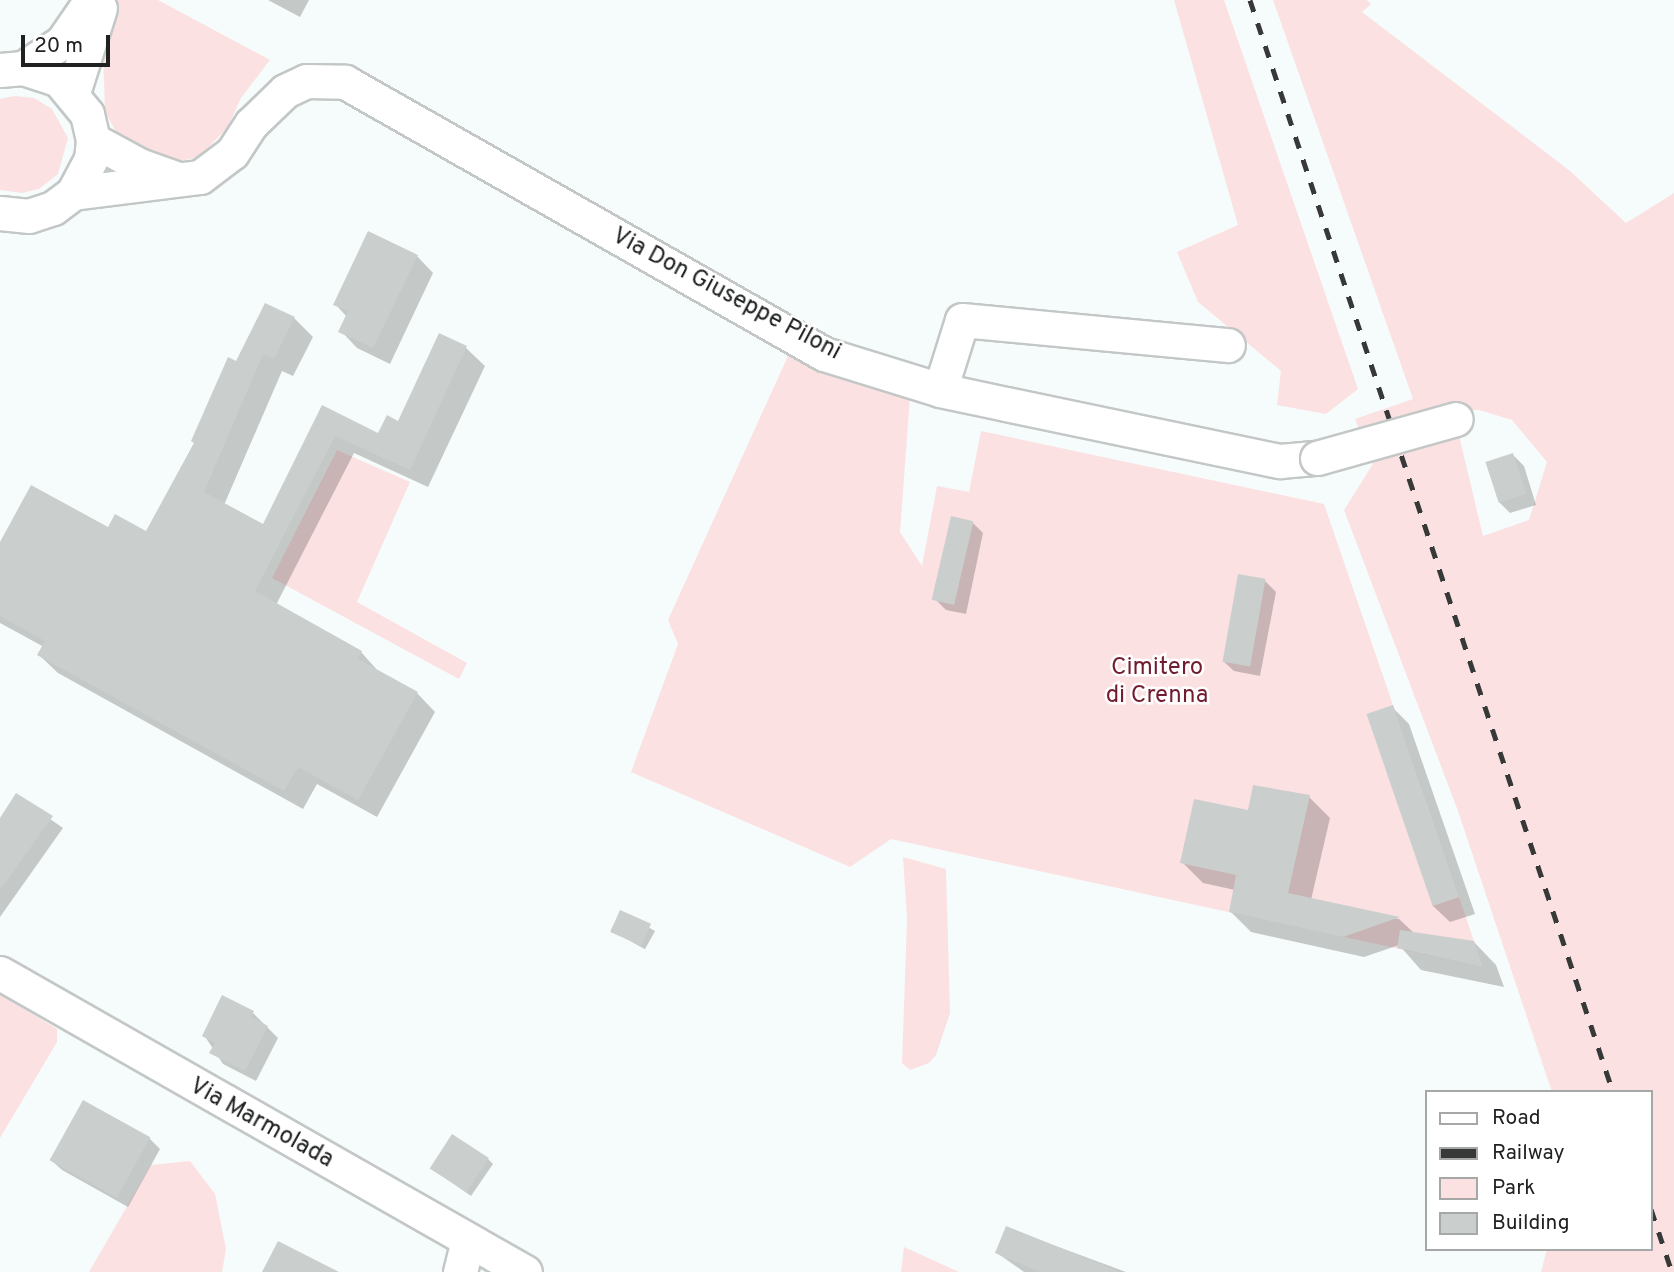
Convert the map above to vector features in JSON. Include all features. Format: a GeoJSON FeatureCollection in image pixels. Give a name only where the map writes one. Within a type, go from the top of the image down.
{"type":"FeatureCollection","features":[{"type":"Feature","properties":{"kind":"street"},"geometry":{"type":"LineString","coordinates":[[12,69],[62,42],[91,0]]}},
{"type":"Feature","properties":{"kind":"street"},"geometry":{"type":"LineString","coordinates":[[73,93],[103,0]]}},
{"type":"Feature","properties":{"kind":"street"},"geometry":{"type":"LineString","coordinates":[[0,237],[15,215],[53,208],[73,193],[91,159],[93,140],[87,114],[73,93],[59,80],[12,69]]}},
{"type":"Feature","properties":{"kind":"street","name":"Via Don Giuseppe Piloni"},"geometry":{"type":"LineString","coordinates":[[73,193],[200,177],[232,153],[251,124],[285,91],[306,81],[345,82],[824,354],[940,390],[1280,461],[1317,458],[1456,419]]}},
{"type":"Feature","properties":{"kind":"street"},"geometry":{"type":"LineString","coordinates":[[93,140],[139,165],[184,181]]}},
{"type":"Feature","properties":{"kind":"street"},"geometry":{"type":"LineString","coordinates":[[940,390],[962,320],[1228,345]]}},
{"type":"Feature","properties":{"kind":"street","name":"Via Marmolada"},"geometry":{"type":"LineString","coordinates":[[0,973],[525,1272]]}},
{"type":"Feature","properties":{"kind":"street"},"geometry":{"type":"LineString","coordinates":[[460,1272],[468,1240]]}},
{"type":"Feature","properties":{"kind":"green space"},"geometry":{"type":"Polygon","coordinates":[[[118,0],[158,0],[270,60],[241,98],[228,127],[199,157],[167,164],[120,139],[105,112],[103,51],[118,0]]]}},
{"type":"Feature","properties":{"kind":"green space"},"geometry":{"type":"Polygon","coordinates":[[[1174,0],[1224,0],[1358,389],[1326,414],[1277,405],[1281,371],[1198,302],[1177,252],[1238,225],[1174,0]]]}},
{"type":"Feature","properties":{"kind":"green space"},"geometry":{"type":"Polygon","coordinates":[[[1273,0],[1367,0],[1371,4],[1362,12],[1570,171],[1626,223],[1674,193],[1674,1272],[1541,1272],[1546,1251],[1653,1251],[1653,1090],[1551,1090],[1458,811],[1344,510],[1373,464],[1355,419],[1413,399],[1273,0]],[[1453,410],[1483,536],[1529,520],[1547,462],[1512,420],[1479,410],[1453,410]]]}},
{"type":"Feature","properties":{"kind":"green space"},"geometry":{"type":"Polygon","coordinates":[[[14,96],[34,98],[52,109],[68,138],[58,174],[39,189],[22,193],[0,190],[0,99],[14,96]]]}},
{"type":"Feature","properties":{"kind":"green space","name":"Cimitero di Crenna"},"geometry":{"type":"Polygon","coordinates":[[[788,356],[910,397],[900,532],[922,566],[937,486],[969,492],[981,431],[1324,504],[1483,967],[891,839],[850,867],[631,772],[678,644],[668,620],[788,356]]]}},
{"type":"Feature","properties":{"kind":"green space"},"geometry":{"type":"Polygon","coordinates":[[[337,450],[410,482],[357,602],[467,663],[459,679],[272,578],[337,450]]]}},
{"type":"Feature","properties":{"kind":"green space"},"geometry":{"type":"Polygon","coordinates":[[[903,857],[946,869],[950,1013],[936,1055],[929,1063],[910,1070],[902,1063],[907,919],[903,857]]]}},
{"type":"Feature","properties":{"kind":"green space"},"geometry":{"type":"Polygon","coordinates":[[[0,994],[57,1029],[57,1042],[0,1138],[0,994]]]}},
{"type":"Feature","properties":{"kind":"green space"},"geometry":{"type":"Polygon","coordinates":[[[190,1161],[215,1194],[226,1249],[222,1272],[89,1272],[151,1165],[190,1161]]]}},
{"type":"Feature","properties":{"kind":"green space"},"geometry":{"type":"Polygon","coordinates":[[[904,1247],[959,1272],[901,1272],[904,1247]]]}},
{"type":"Feature","properties":{"kind":"building"},"geometry":{"type":"Polygon","coordinates":[[[368,231],[418,255],[373,348],[338,332],[348,311],[333,305],[368,231]]]}},
{"type":"Feature","properties":{"kind":"building"},"geometry":{"type":"Polygon","coordinates":[[[265,303],[295,317],[274,359],[263,354],[204,492],[263,524],[322,405],[378,433],[387,415],[398,421],[439,333],[467,346],[410,470],[335,436],[255,591],[362,651],[358,659],[418,692],[358,800],[298,767],[284,791],[37,655],[45,641],[0,616],[0,542],[31,485],[108,527],[115,514],[146,531],[194,443],[191,441],[228,357],[236,361],[265,303]]]}},
{"type":"Feature","properties":{"kind":"building"},"geometry":{"type":"Polygon","coordinates":[[[1513,453],[1526,494],[1499,503],[1485,462],[1513,453]]]}},
{"type":"Feature","properties":{"kind":"building"},"geometry":{"type":"Polygon","coordinates":[[[951,516],[973,521],[954,605],[932,600],[951,516]]]}},
{"type":"Feature","properties":{"kind":"building"},"geometry":{"type":"Polygon","coordinates":[[[1238,574],[1266,579],[1250,667],[1223,662],[1238,574]]]}},
{"type":"Feature","properties":{"kind":"building"},"geometry":{"type":"Polygon","coordinates":[[[1393,705],[1459,897],[1433,906],[1367,714],[1393,705]]]}},
{"type":"Feature","properties":{"kind":"building"},"geometry":{"type":"Polygon","coordinates":[[[1253,785],[1310,795],[1288,893],[1400,917],[1343,937],[1229,912],[1236,875],[1180,863],[1194,799],[1248,810],[1253,785]]]}},
{"type":"Feature","properties":{"kind":"building"},"geometry":{"type":"Polygon","coordinates":[[[16,793],[53,816],[0,890],[0,818],[16,793]]]}},
{"type":"Feature","properties":{"kind":"building"},"geometry":{"type":"Polygon","coordinates":[[[620,910],[651,924],[641,946],[610,932],[620,910]]]}},
{"type":"Feature","properties":{"kind":"building"},"geometry":{"type":"Polygon","coordinates":[[[1400,930],[1474,941],[1483,967],[1397,948],[1400,930]]]}},
{"type":"Feature","properties":{"kind":"building"},"geometry":{"type":"Polygon","coordinates":[[[222,995],[254,1011],[251,1017],[268,1026],[245,1071],[209,1053],[215,1043],[202,1036],[222,995]]]}},
{"type":"Feature","properties":{"kind":"building"},"geometry":{"type":"Polygon","coordinates":[[[83,1100],[150,1137],[117,1198],[50,1160],[83,1100]]]}},
{"type":"Feature","properties":{"kind":"building"},"geometry":{"type":"Polygon","coordinates":[[[452,1134],[489,1158],[467,1192],[430,1168],[452,1134]]]}},
{"type":"Feature","properties":{"kind":"building"},"geometry":{"type":"Polygon","coordinates":[[[1006,1226],[1118,1272],[1040,1272],[995,1253],[1006,1226]]]}},
{"type":"Feature","properties":{"kind":"building"},"geometry":{"type":"Polygon","coordinates":[[[278,1241],[339,1272],[262,1272],[278,1241]]]}},
{"type":"Feature","properties":{"kind":"railway"},"geometry":{"type":"LineString","coordinates":[[1250,0],[1612,1090]]}},
{"type":"Feature","properties":{"kind":"railway"},"geometry":{"type":"LineString","coordinates":[[1653,1215],[1672,1272]]}}]}
